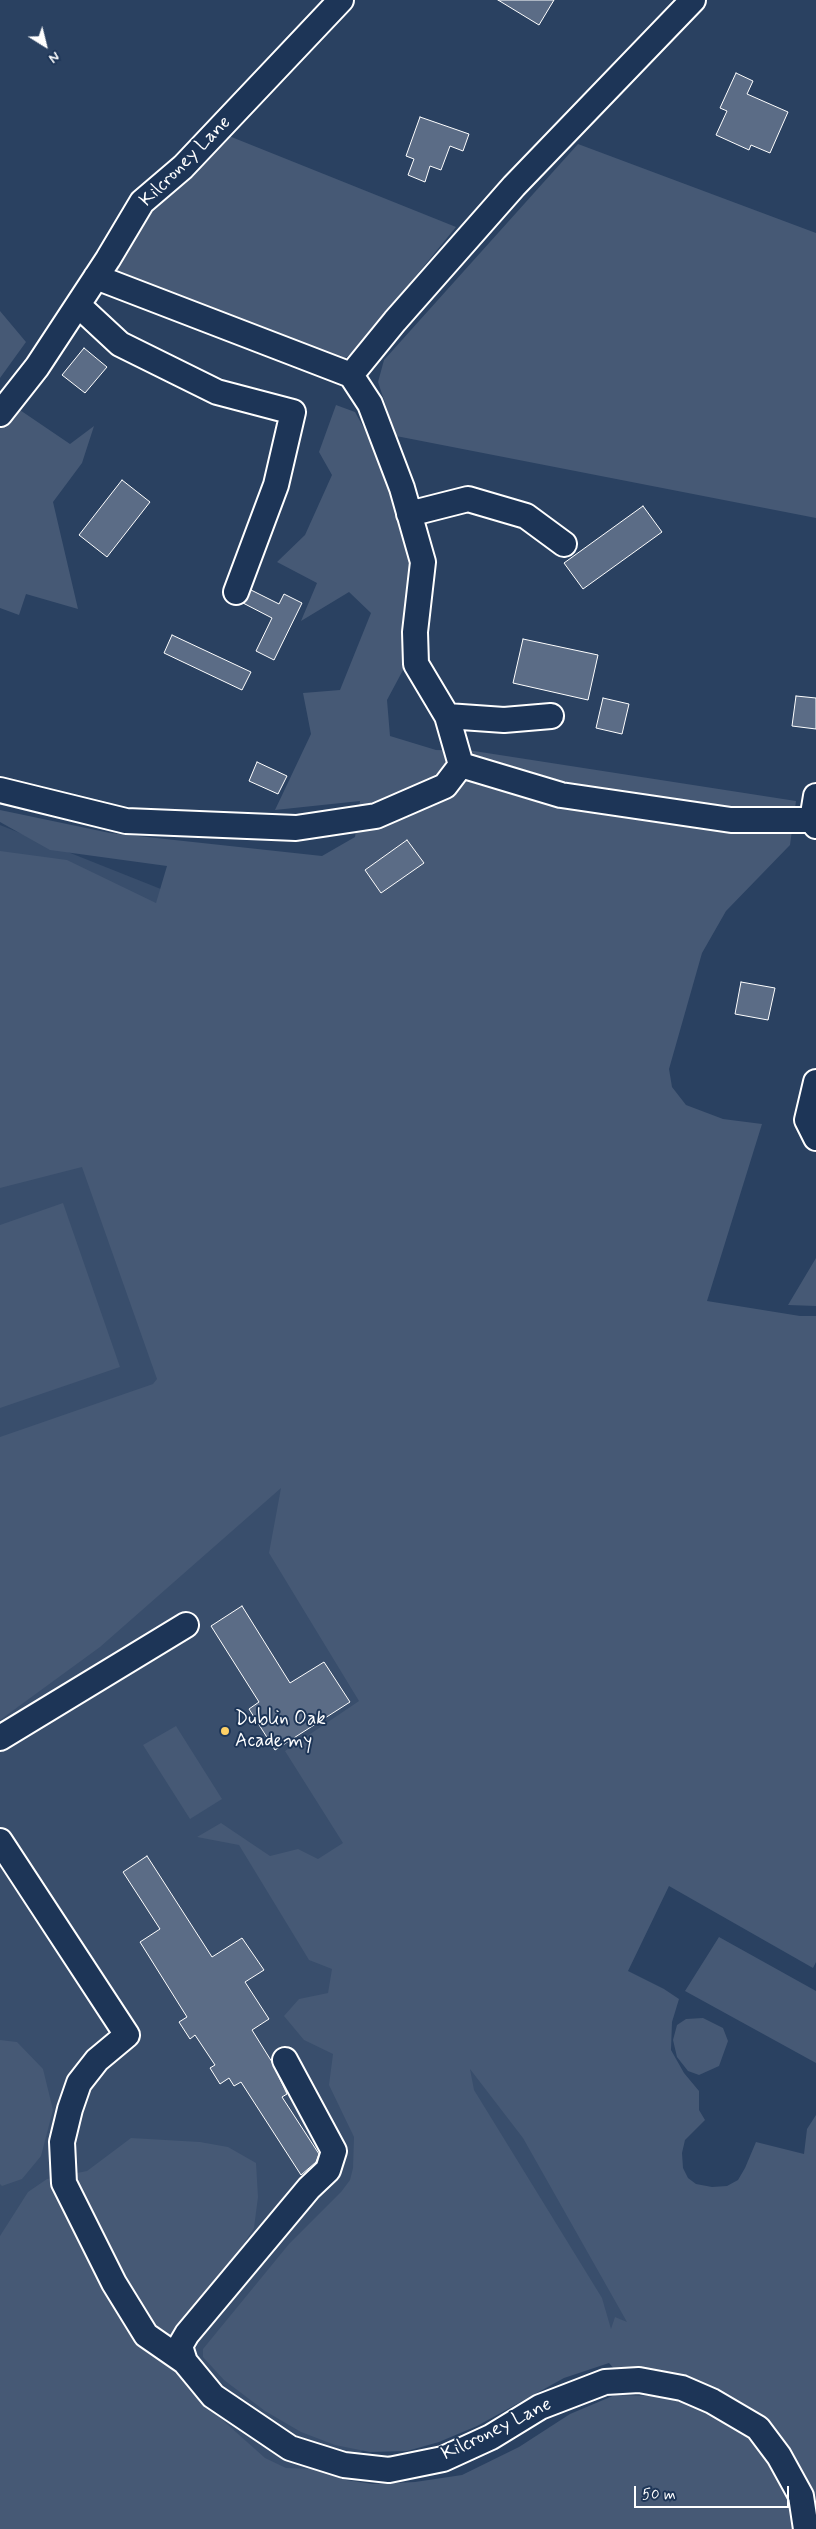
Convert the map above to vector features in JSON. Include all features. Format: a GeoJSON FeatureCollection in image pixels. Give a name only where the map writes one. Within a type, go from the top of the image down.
{"type":"FeatureCollection","features":[{"type":"Feature","properties":{"kind":"street","name":"Kilcroney Lane"},"geometry":{"type":"LineString","coordinates":[[0,414],[36,367],[78,305],[142,202],[183,167],[341,0]]}},
{"type":"Feature","properties":{"kind":"street"},"geometry":{"type":"LineString","coordinates":[[350,375],[514,186],[693,0]]}},
{"type":"Feature","properties":{"kind":"street"},"geometry":{"type":"LineString","coordinates":[[96,278],[350,375],[370,404],[402,488],[422,562],[415,632],[416,664],[447,716],[461,764]]}},
{"type":"Feature","properties":{"kind":"street"},"geometry":{"type":"LineString","coordinates":[[78,305],[120,344],[217,392],[293,412],[276,485],[236,592]]}},
{"type":"Feature","properties":{"kind":"street"},"geometry":{"type":"LineString","coordinates":[[409,514],[468,499],[526,516],[564,544]]}},
{"type":"Feature","properties":{"kind":"street"},"geometry":{"type":"LineString","coordinates":[[447,716],[504,720],[551,716]]}},
{"type":"Feature","properties":{"kind":"street"},"geometry":{"type":"LineString","coordinates":[[0,790],[126,822],[296,828],[376,816],[444,786],[461,764]]}},
{"type":"Feature","properties":{"kind":"street"},"geometry":{"type":"LineString","coordinates":[[461,764],[561,795],[730,820],[814,823],[816,796]]}},
{"type":"Feature","properties":{"kind":"street"},"geometry":{"type":"LineString","coordinates":[[816,1082],[807,1120],[816,1138]]}},
{"type":"Feature","properties":{"kind":"street"},"geometry":{"type":"LineString","coordinates":[[0,1738],[186,1625]]}},
{"type":"Feature","properties":{"kind":"street","name":"Kilcroney Lane"},"geometry":{"type":"LineString","coordinates":[[0,1841],[127,2035],[97,2060],[79,2083],[62,2142],[64,2183],[114,2283],[146,2335],[185,2362],[214,2396],[290,2448],[344,2465],[388,2470],[442,2459],[491,2437],[540,2407],[605,2382],[638,2380],[682,2388],[712,2401],[758,2428],[779,2456],[801,2496],[806,2529]]}},
{"type":"Feature","properties":{"kind":"street"},"geometry":{"type":"LineString","coordinates":[[185,2362],[180,2346],[188,2334],[309,2188],[328,2170],[334,2151],[285,2060]]}},
{"type":"Feature","properties":{"kind":"shaded area"},"geometry":{"type":"Polygon","coordinates":[[[214,130],[456,227],[356,349],[342,361],[114,273],[137,224],[214,130]]]}},
{"type":"Feature","properties":{"kind":"shaded area"},"geometry":{"type":"Polygon","coordinates":[[[578,144],[816,233],[816,518],[396,436],[378,382],[384,360],[578,144]]]}},
{"type":"Feature","properties":{"kind":"shaded area"},"geometry":{"type":"Polygon","coordinates":[[[0,311],[26,342],[0,378],[0,311]]]}},
{"type":"Feature","properties":{"kind":"shaded area"},"geometry":{"type":"Polygon","coordinates":[[[336,405],[355,412],[379,455],[399,517],[413,573],[410,657],[387,700],[390,736],[436,750],[474,751],[796,801],[790,845],[726,911],[702,953],[669,1069],[672,1087],[686,1105],[723,1119],[762,1124],[707,1301],[800,1316],[816,1316],[816,1962],[813,1968],[669,1886],[628,1971],[664,1989],[679,1999],[672,2022],[671,2050],[684,2073],[699,2091],[699,2110],[705,2120],[685,2140],[682,2153],[683,2168],[688,2178],[696,2184],[712,2187],[727,2186],[738,2180],[756,2142],[804,2154],[807,2129],[816,2115],[816,2529],[0,2529],[0,2236],[28,2192],[47,2179],[87,2171],[131,2138],[200,2142],[228,2147],[256,2163],[258,2197],[254,2228],[226,2271],[172,2367],[191,2392],[265,2458],[286,2468],[315,2469],[346,2480],[373,2484],[415,2482],[462,2475],[519,2447],[570,2414],[615,2395],[658,2396],[693,2404],[616,2371],[609,2363],[564,2378],[477,2426],[439,2442],[407,2451],[370,2452],[335,2445],[301,2432],[265,2411],[224,2380],[203,2357],[203,2349],[289,2244],[341,2192],[350,2180],[353,2168],[354,2137],[329,2085],[333,2054],[304,2040],[284,2016],[299,1999],[328,1993],[332,1969],[309,1960],[239,1845],[197,1837],[221,1823],[270,1856],[298,1849],[318,1859],[343,1843],[285,1751],[359,1701],[269,1553],[281,1488],[100,1647],[0,1720],[0,1437],[153,1384],[157,1379],[82,1167],[0,1188],[0,851],[67,860],[156,903],[167,866],[50,850],[0,822],[0,810],[110,833],[322,856],[355,837],[360,801],[275,810],[311,734],[303,693],[340,690],[371,613],[349,592],[301,621],[317,583],[277,562],[305,535],[332,475],[319,452],[336,405]],[[470,2069],[474,2090],[602,2298],[611,2329],[615,2317],[627,2322],[523,2138],[470,2069]]]}},
{"type":"Feature","properties":{"kind":"shaded area"},"geometry":{"type":"Polygon","coordinates":[[[14,406],[70,444],[94,426],[82,463],[53,502],[78,609],[26,594],[19,615],[0,608],[0,425],[14,406]]]}},
{"type":"Feature","properties":{"kind":"shaded area","name":"Dublin Oak Academy"},"geometry":{"type":"Polygon","coordinates":[[[0,825],[191,901],[640,2322],[374,2441],[268,2529],[174,2529],[0,2302],[0,825]]]}},
{"type":"Feature","properties":{"kind":"shaded area"},"geometry":{"type":"Polygon","coordinates":[[[63,1203],[120,1367],[0,1408],[0,1225],[63,1203]]]}},
{"type":"Feature","properties":{"kind":"shaded area"},"geometry":{"type":"Polygon","coordinates":[[[816,1258],[816,1306],[788,1305],[816,1258]]]}},
{"type":"Feature","properties":{"kind":"shaded area"},"geometry":{"type":"Polygon","coordinates":[[[176,1726],[222,1799],[190,1819],[143,1745],[176,1726]]]}},
{"type":"Feature","properties":{"kind":"shaded area"},"geometry":{"type":"Polygon","coordinates":[[[719,1937],[816,1991],[816,2063],[685,1991],[719,1937]]]}},
{"type":"Feature","properties":{"kind":"shaded area"},"geometry":{"type":"Polygon","coordinates":[[[703,2018],[723,2028],[728,2041],[719,2066],[699,2075],[688,2071],[677,2057],[673,2040],[677,2025],[686,2019],[703,2018]]]}},
{"type":"Feature","properties":{"kind":"shaded area"},"geometry":{"type":"Polygon","coordinates":[[[0,2040],[17,2042],[43,2069],[53,2110],[41,2156],[22,2179],[2,2186],[0,2184],[0,2040]]]}},
{"type":"Feature","properties":{"kind":"building"},"geometry":{"type":"Polygon","coordinates":[[[498,0],[554,0],[539,25],[498,0]]]}},
{"type":"Feature","properties":{"kind":"building"},"geometry":{"type":"Polygon","coordinates":[[[736,73],[753,81],[747,94],[788,112],[770,153],[751,145],[749,150],[716,135],[727,111],[720,108],[736,73]]]}},
{"type":"Feature","properties":{"kind":"building"},"geometry":{"type":"Polygon","coordinates":[[[420,117],[469,134],[463,151],[450,146],[441,170],[430,166],[425,182],[408,175],[414,159],[406,156],[420,117]]]}},
{"type":"Feature","properties":{"kind":"building"},"geometry":{"type":"Polygon","coordinates":[[[84,348],[107,367],[85,393],[62,375],[84,348]]]}},
{"type":"Feature","properties":{"kind":"building"},"geometry":{"type":"Polygon","coordinates":[[[122,480],[150,502],[107,557],[79,535],[122,480]]]}},
{"type":"Feature","properties":{"kind":"building"},"geometry":{"type":"Polygon","coordinates":[[[643,506],[662,532],[583,589],[564,563],[643,506]]]}},
{"type":"Feature","properties":{"kind":"building"},"geometry":{"type":"Polygon","coordinates":[[[251,590],[279,604],[284,594],[302,603],[274,660],[256,651],[272,618],[243,603],[251,590]]]}},
{"type":"Feature","properties":{"kind":"building"},"geometry":{"type":"Polygon","coordinates":[[[172,635],[251,672],[242,690],[164,653],[172,635]]]}},
{"type":"Feature","properties":{"kind":"building"},"geometry":{"type":"Polygon","coordinates":[[[523,639],[598,655],[588,700],[513,683],[523,639]]]}},
{"type":"Feature","properties":{"kind":"building"},"geometry":{"type":"Polygon","coordinates":[[[796,696],[816,698],[816,729],[792,726],[796,696]]]}},
{"type":"Feature","properties":{"kind":"building"},"geometry":{"type":"Polygon","coordinates":[[[603,698],[629,704],[622,734],[596,728],[603,698]]]}},
{"type":"Feature","properties":{"kind":"building"},"geometry":{"type":"Polygon","coordinates":[[[257,762],[287,776],[278,794],[249,781],[257,762]]]}},
{"type":"Feature","properties":{"kind":"building"},"geometry":{"type":"Polygon","coordinates":[[[407,840],[424,863],[381,893],[365,870],[407,840]]]}},
{"type":"Feature","properties":{"kind":"building"},"geometry":{"type":"Polygon","coordinates":[[[741,982],[775,988],[768,1020],[735,1014],[741,982]]]}},
{"type":"Feature","properties":{"kind":"building"},"geometry":{"type":"Polygon","coordinates":[[[242,1606],[290,1683],[324,1662],[350,1702],[275,1750],[249,1709],[259,1702],[211,1626],[242,1606]]]}},
{"type":"Feature","properties":{"kind":"building"},"geometry":{"type":"Polygon","coordinates":[[[147,1856],[212,1957],[242,1938],[264,1970],[245,1982],[269,2019],[252,2030],[272,2062],[287,2094],[282,2097],[319,2154],[316,2162],[301,2175],[241,2082],[234,2086],[229,2078],[220,2084],[210,2068],[215,2065],[195,2035],[190,2039],[179,2022],[187,2017],[140,1942],[160,1929],[123,1872],[147,1856]]]}},
{"type":"Feature","properties":{"kind":"place","name":"Dublin Oak Academy"},"geometry":{"type":"Point","coordinates":[225,1731]}}]}
